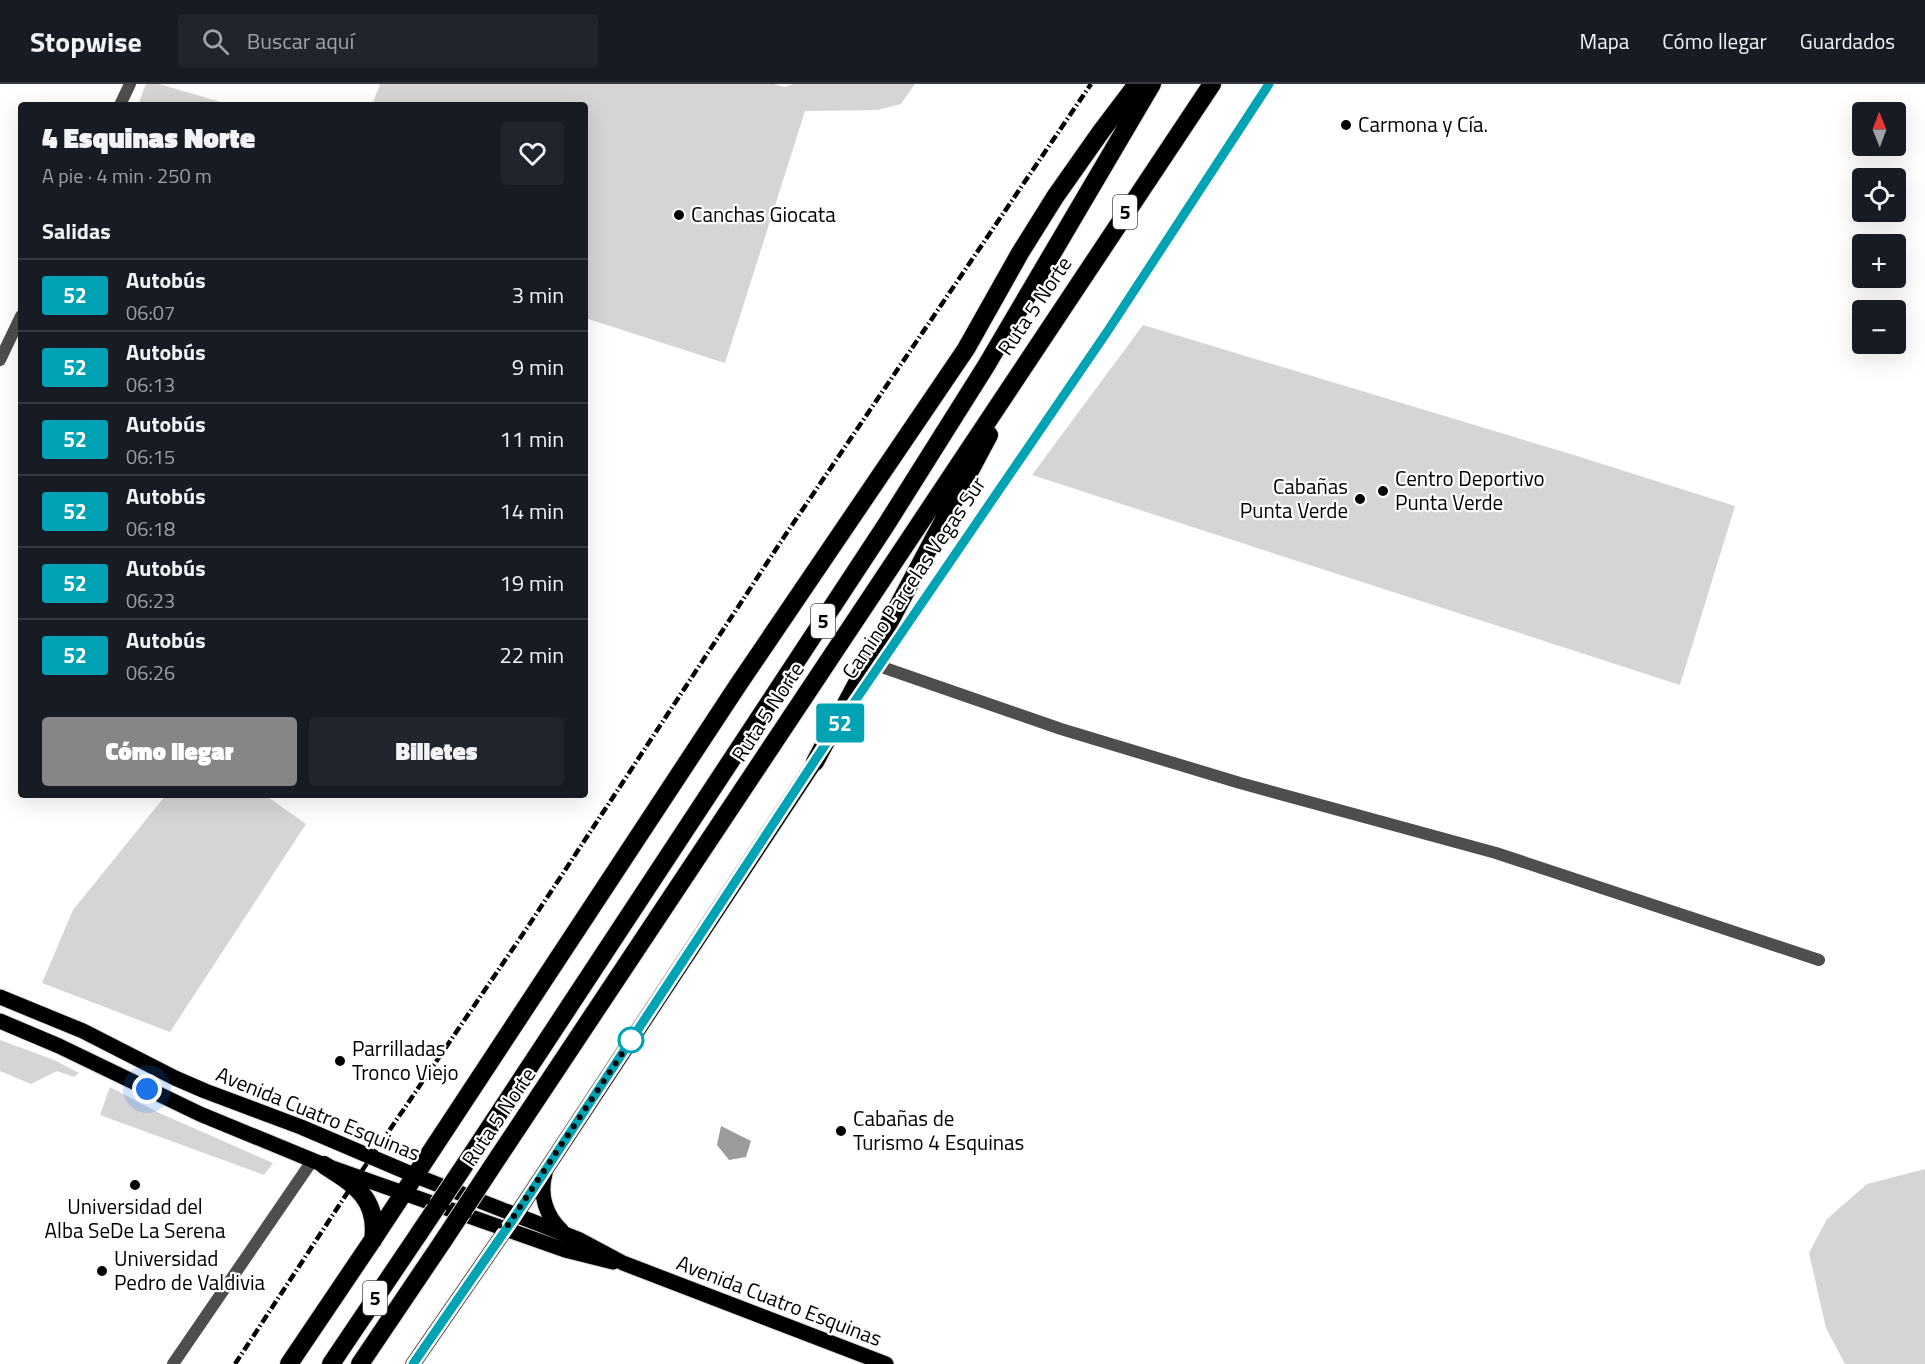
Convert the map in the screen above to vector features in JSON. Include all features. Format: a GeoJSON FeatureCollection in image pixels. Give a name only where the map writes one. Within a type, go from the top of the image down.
{"type":"FeatureCollection","features":[{"type":"Feature","properties":{"kind":"highway"},"geometry":{"type":"LineString","coordinates":[[289,1364],[416,1176],[738,685],[966,349],[1020,253],[1055,197],[1137,84]]}},
{"type":"Feature","properties":{"kind":"highway","name":"Ruta 5 Norte"},"geometry":{"type":"LineString","coordinates":[[331,1364],[886,525],[986,366],[1152,84]]}},
{"type":"Feature","properties":{"kind":"highway","name":"Ruta 5 Norte"},"geometry":{"type":"LineString","coordinates":[[360,1364],[708,844],[1039,340],[1212,84]]}},
{"type":"Feature","properties":{"kind":"highway"},"geometry":{"type":"LineString","coordinates":[[815,762],[1039,340]]}},
{"type":"Feature","properties":{"kind":"highway"},"geometry":{"type":"LineString","coordinates":[[318,1163],[353,1185],[369,1204],[374,1218],[372,1241]]}},
{"type":"Feature","properties":{"kind":"main road","name":"Camino Parcelas Vegas Sur"},"geometry":{"type":"LineString","coordinates":[[413,1364],[516,1215],[815,762]]}},
{"type":"Feature","properties":{"kind":"main road","name":"Avenida Cuatro Esquinas"},"geometry":{"type":"LineString","coordinates":[[0,997],[83,1031],[175,1078],[416,1176],[567,1234],[623,1263],[886,1364]]}},
{"type":"Feature","properties":{"kind":"main road","name":"Avenida Cuatro Esquinas"},"geometry":{"type":"LineString","coordinates":[[0,1021],[59,1046],[200,1114],[318,1163],[537,1240],[593,1258],[623,1263]]}},
{"type":"Feature","properties":{"kind":"main road"},"geometry":{"type":"LineString","coordinates":[[318,1163],[315,1152],[323,1145],[368,1156]]}},
{"type":"Feature","properties":{"kind":"main road"},"geometry":{"type":"LineString","coordinates":[[546,1170],[543,1181],[544,1203],[553,1221],[567,1234]]}},
{"type":"Feature","properties":{"kind":"main road"},"geometry":{"type":"LineString","coordinates":[[485,1259],[509,1244],[537,1240]]}},
{"type":"Feature","properties":{"kind":"street"},"geometry":{"type":"LineString","coordinates":[[121,102],[130,84]]}},
{"type":"Feature","properties":{"kind":"street","name":"Camino Parcelas Vegas Sur"},"geometry":{"type":"LineString","coordinates":[[815,762],[1109,329],[1269,84]]}},
{"type":"Feature","properties":{"kind":"street"},"geometry":{"type":"LineString","coordinates":[[0,360],[18,322]]}},
{"type":"Feature","properties":{"kind":"street"},"geometry":{"type":"LineString","coordinates":[[879,666],[1061,729],[1251,786],[1496,853],[1819,960]]}},
{"type":"Feature","properties":{"kind":"street"},"geometry":{"type":"LineString","coordinates":[[173,1364],[318,1163]]}},
{"type":"Feature","properties":{"kind":"shaded area"},"geometry":{"type":"Polygon","coordinates":[[[146,84],[159,84],[221,102],[139,102],[146,84]]]}},
{"type":"Feature","properties":{"kind":"shaded area","name":"Canchas Giocata"},"geometry":{"type":"Polygon","coordinates":[[[380,84],[774,84],[785,87],[793,84],[915,84],[901,104],[878,110],[805,111],[725,363],[588,319],[588,102],[373,102],[380,84]]]}},
{"type":"Feature","properties":{"kind":"shaded area","name":"Centro Deportivo Punta Verde"},"geometry":{"type":"Polygon","coordinates":[[[1143,325],[1735,506],[1680,685],[1032,475],[1143,325]]]}},
{"type":"Feature","properties":{"kind":"shaded area"},"geometry":{"type":"Polygon","coordinates":[[[164,798],[269,798],[306,824],[170,1032],[42,983],[73,910],[164,798]]]}},
{"type":"Feature","properties":{"kind":"shaded area"},"geometry":{"type":"Polygon","coordinates":[[[0,1040],[54,1060],[79,1073],[74,1077],[57,1071],[31,1084],[0,1071],[0,1040]]]}},
{"type":"Feature","properties":{"kind":"shaded area"},"geometry":{"type":"Polygon","coordinates":[[[110,1087],[157,1112],[273,1163],[264,1175],[100,1115],[110,1087]]]}},
{"type":"Feature","properties":{"kind":"shaded area"},"geometry":{"type":"Polygon","coordinates":[[[721,1126],[751,1141],[746,1157],[729,1160],[717,1145],[721,1126]]]}},
{"type":"Feature","properties":{"kind":"shaded area"},"geometry":{"type":"Polygon","coordinates":[[[1925,1169],[1925,1364],[1845,1364],[1826,1328],[1809,1253],[1827,1219],[1867,1184],[1925,1169]]]}},
{"type":"Feature","properties":{"kind":"railway"},"geometry":{"type":"LineString","coordinates":[[235,1364],[357,1178],[529,925],[786,534],[1091,84]]}},
{"type":"Feature","properties":{"kind":"bus line","name":"52"},"geometry":{"type":"LineString","coordinates":[[413,1364],[516,1215],[827,742],[1109,329],[1200,186],[1269,84]]}},
{"type":"Feature","properties":{"kind":"place","name":"Carmona y Cía."},"geometry":{"type":"Point","coordinates":[1346,125]}},
{"type":"Feature","properties":{"kind":"place","name":"Canchas Giocata"},"geometry":{"type":"Point","coordinates":[679,215]}},
{"type":"Feature","properties":{"kind":"place","name":"Centro Deportivo Punta Verde"},"geometry":{"type":"Point","coordinates":[1383,491]}},
{"type":"Feature","properties":{"kind":"place","name":"Cabañas Punta Verde"},"geometry":{"type":"Point","coordinates":[1360,499]}},
{"type":"Feature","properties":{"kind":"place","name":"Parrilladas Tronco Viejo"},"geometry":{"type":"Point","coordinates":[340,1061]}},
{"type":"Feature","properties":{"kind":"place","name":"Cabañas de Turismo 4 Esquinas"},"geometry":{"type":"Point","coordinates":[841,1131]}},
{"type":"Feature","properties":{"kind":"place","name":"Universidad del Alba SeDe La Serena"},"geometry":{"type":"Point","coordinates":[135,1185]}},
{"type":"Feature","properties":{"kind":"place","name":"Universidad Pedro de Valdivia"},"geometry":{"type":"Point","coordinates":[102,1271]}},
{"type":"Feature","properties":{"kind":"route"},"geometry":{"type":"LineString","coordinates":[[147,1089],[200,1114],[357,1178],[506,1228],[631,1040]]}}]}
